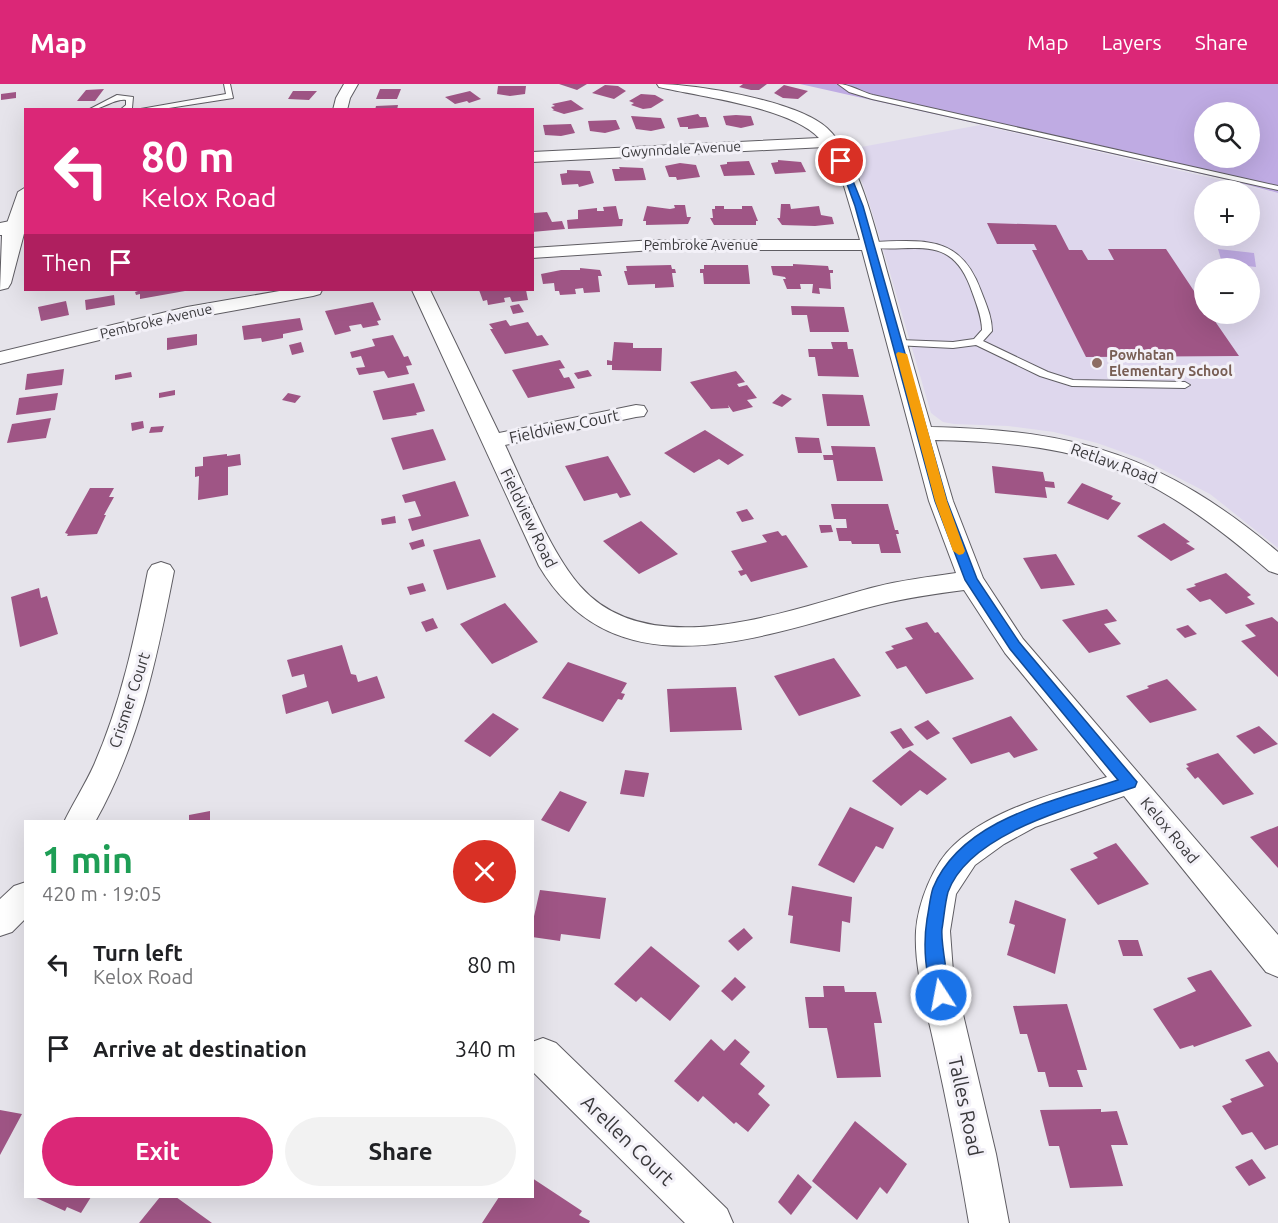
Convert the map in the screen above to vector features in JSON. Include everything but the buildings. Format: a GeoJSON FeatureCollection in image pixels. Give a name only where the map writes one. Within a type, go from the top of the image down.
{"type":"FeatureCollection","features":[{"type":"Feature","properties":{"kind":"street"},"geometry":{"type":"LineString","coordinates":[[340,108],[351,84]]}},
{"type":"Feature","properties":{"kind":"street","name":"Kelox Road"},"geometry":{"type":"LineString","coordinates":[[664,84],[789,113],[813,123],[829,142],[850,182],[898,343],[941,501],[971,580],[1014,646],[1170,828],[1278,961]]}},
{"type":"Feature","properties":{"kind":"street","name":"Gwynndale Avenue"},"geometry":{"type":"LineString","coordinates":[[534,157],[829,142]]}},
{"type":"Feature","properties":{"kind":"street"},"geometry":{"type":"LineString","coordinates":[[0,283],[14,226],[24,198]]}},
{"type":"Feature","properties":{"kind":"street","name":"Pembroke Avenue"},"geometry":{"type":"LineString","coordinates":[[534,253],[654,245],[870,245]]}},
{"type":"Feature","properties":{"kind":"street","name":"Pembroke Avenue"},"geometry":{"type":"LineString","coordinates":[[0,358],[165,317],[308,291]]}},
{"type":"Feature","properties":{"kind":"street","name":"Fieldview Road"},"geometry":{"type":"LineString","coordinates":[[421,291],[551,566],[579,602],[603,618],[634,630],[667,636],[702,638],[741,634],[876,596],[971,580]]}},
{"type":"Feature","properties":{"kind":"street","name":"Fieldview Court"},"geometry":{"type":"LineString","coordinates":[[492,441],[636,411]]}},
{"type":"Feature","properties":{"kind":"street","name":"Retlaw Road"},"geometry":{"type":"LineString","coordinates":[[923,433],[1029,439],[1065,445],[1139,469],[1179,489],[1216,514],[1278,565]]}},
{"type":"Feature","properties":{"kind":"street","name":"Crismer Court"},"geometry":{"type":"LineString","coordinates":[[80,820],[107,768],[143,664],[161,571]]}},
{"type":"Feature","properties":{"kind":"street","name":"Talles Road"},"geometry":{"type":"LineString","coordinates":[[989,1223],[977,1154],[936,972],[933,931],[941,890],[964,855],[993,835],[1024,818],[1129,782]]}},
{"type":"Feature","properties":{"kind":"street"},"geometry":{"type":"LineString","coordinates":[[0,921],[24,898]]}},
{"type":"Feature","properties":{"kind":"street","name":"Arellen Court"},"geometry":{"type":"LineString","coordinates":[[543,1056],[713,1223]]}},
{"type":"Feature","properties":{"kind":"lane"},"geometry":{"type":"LineString","coordinates":[[151,108],[230,96],[228,84]]}},
{"type":"Feature","properties":{"kind":"lane"},"geometry":{"type":"LineString","coordinates":[[841,84],[851,91],[872,97],[1278,188]]}},
{"type":"Feature","properties":{"kind":"lane"},"geometry":{"type":"LineString","coordinates":[[95,108],[114,99],[130,99],[130,103],[125,108]]}},
{"type":"Feature","properties":{"kind":"lane"},"geometry":{"type":"LineString","coordinates":[[870,245],[929,246],[951,252],[959,258],[966,267],[987,322],[987,331],[977,342]]}},
{"type":"Feature","properties":{"kind":"lane"},"geometry":{"type":"LineString","coordinates":[[898,343],[953,345],[977,342],[1044,374],[1072,383],[1185,385]]}},
{"type":"Feature","properties":{"kind":"shaded area"},"geometry":{"type":"Polygon","coordinates":[[[800,84],[1278,84],[1278,193],[1260,188],[1260,180],[1229,180],[800,84]]]}},
{"type":"Feature","properties":{"kind":"shaded area","name":"Powhatan Elementary School"},"geometry":{"type":"Polygon","coordinates":[[[980,125],[1221,180],[1194,180],[1194,246],[1260,246],[1260,189],[1278,193],[1278,548],[1210,494],[1142,459],[1097,443],[1054,432],[1008,426],[954,424],[943,422],[931,413],[862,182],[845,150],[980,125]]]}},
{"type":"Feature","properties":{"kind":"shaded area"},"geometry":{"type":"Polygon","coordinates":[[[1218,249],[1254,253],[1255,258],[1221,258],[1218,249]]]}},
{"type":"Feature","properties":{"kind":"slow traffic"},"geometry":{"type":"LineString","coordinates":[[902,354],[941,501],[959,551]]}},
{"type":"Feature","properties":{"kind":"place","name":"Powhatan Elementary School"},"geometry":{"type":"Point","coordinates":[1097,363]}},
{"type":"Feature","properties":{"kind":"route"},"geometry":{"type":"LineString","coordinates":[[841,161],[859,206],[941,501],[971,580],[1014,646],[1129,782],[1024,818],[993,835],[964,855],[941,890],[933,931],[936,972],[941,995]]}}]}
